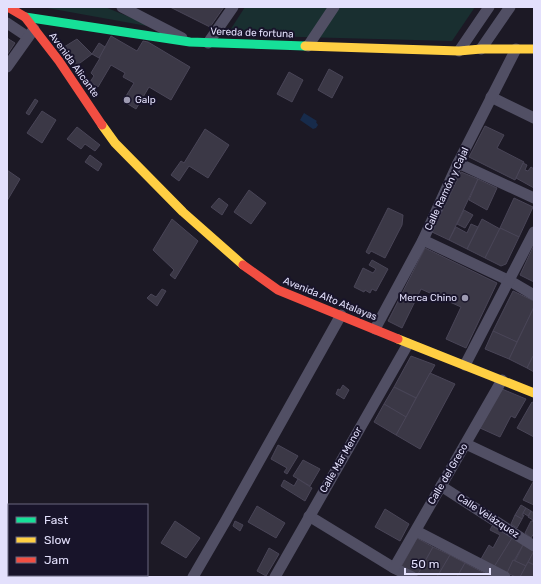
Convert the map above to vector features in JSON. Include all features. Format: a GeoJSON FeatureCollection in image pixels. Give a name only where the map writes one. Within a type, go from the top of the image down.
{"type":"FeatureCollection","features":[{"type":"Feature","properties":{"kind":"main road","name":"Avenida Alicante"},"geometry":{"type":"LineString","coordinates":[[8,7],[25,17],[31,33],[59,61],[115,143]]}},
{"type":"Feature","properties":{"kind":"main road","name":"Vereda de fortuna"},"geometry":{"type":"LineString","coordinates":[[25,17],[190,42],[458,51],[481,49]]}},
{"type":"Feature","properties":{"kind":"main road"},"geometry":{"type":"LineString","coordinates":[[481,49],[534,49]]}},
{"type":"Feature","properties":{"kind":"main road","name":"Avenida Alto Atalayas"},"geometry":{"type":"LineString","coordinates":[[115,143],[183,212],[245,267],[278,290],[408,344],[534,393]]}},
{"type":"Feature","properties":{"kind":"street"},"geometry":{"type":"LineString","coordinates":[[122,7],[135,10],[190,42]]}},
{"type":"Feature","properties":{"kind":"street"},"geometry":{"type":"LineString","coordinates":[[208,43],[233,7]]}},
{"type":"Feature","properties":{"kind":"street"},"geometry":{"type":"LineString","coordinates":[[308,46],[334,7]]}},
{"type":"Feature","properties":{"kind":"street"},"geometry":{"type":"LineString","coordinates":[[458,51],[489,7]]}},
{"type":"Feature","properties":{"kind":"street"},"geometry":{"type":"LineString","coordinates":[[481,49],[510,7]]}},
{"type":"Feature","properties":{"kind":"street"},"geometry":{"type":"LineString","coordinates":[[7,23],[31,33],[7,67]]}},
{"type":"Feature","properties":{"kind":"street","name":"Calle Ramón y Cajal"},"geometry":{"type":"LineString","coordinates":[[375,329],[423,240],[458,163],[516,49]]}},
{"type":"Feature","properties":{"kind":"street"},"geometry":{"type":"LineString","coordinates":[[491,97],[534,118]]}},
{"type":"Feature","properties":{"kind":"street"},"geometry":{"type":"LineString","coordinates":[[458,163],[534,198]]}},
{"type":"Feature","properties":{"kind":"street"},"geometry":{"type":"LineString","coordinates":[[465,365],[510,281],[534,232]]}},
{"type":"Feature","properties":{"kind":"street"},"geometry":{"type":"LineString","coordinates":[[423,240],[510,281],[534,295]]}},
{"type":"Feature","properties":{"kind":"street"},"geometry":{"type":"LineString","coordinates":[[193,577],[340,315]]}},
{"type":"Feature","properties":{"kind":"street","name":"Calle Mar Menor"},"geometry":{"type":"LineString","coordinates":[[275,577],[408,344]]}},
{"type":"Feature","properties":{"kind":"street","name":"Calle del Greco"},"geometry":{"type":"LineString","coordinates":[[394,568],[502,380]]}},
{"type":"Feature","properties":{"kind":"street"},"geometry":{"type":"LineString","coordinates":[[466,444],[534,476]]}},
{"type":"Feature","properties":{"kind":"street","name":"Calle Velázquez"},"geometry":{"type":"LineString","coordinates":[[441,486],[534,546]]}},
{"type":"Feature","properties":{"kind":"street"},"geometry":{"type":"LineString","coordinates":[[309,516],[394,568],[412,577]]}},
{"type":"Feature","properties":{"kind":"street"},"geometry":{"type":"LineString","coordinates":[[416,531],[505,577]]}},
{"type":"Feature","properties":{"kind":"green space"},"geometry":{"type":"Polygon","coordinates":[[[42,7],[105,7],[144,23],[147,26],[42,7]]]}},
{"type":"Feature","properties":{"kind":"green space"},"geometry":{"type":"Polygon","coordinates":[[[245,7],[475,7],[452,41],[227,35],[245,7]]]}},
{"type":"Feature","properties":{"kind":"water"},"geometry":{"type":"Polygon","coordinates":[[[304,113],[317,121],[316,122],[318,125],[316,128],[313,129],[300,120],[304,113]]]}},
{"type":"Feature","properties":{"kind":"building"},"geometry":{"type":"Polygon","coordinates":[[[170,7],[224,7],[210,27],[170,7]]]}},
{"type":"Feature","properties":{"kind":"building"},"geometry":{"type":"Polygon","coordinates":[[[111,36],[137,51],[143,41],[148,42],[190,67],[171,100],[149,87],[136,109],[123,101],[134,83],[123,77],[125,73],[111,65],[98,87],[90,82],[94,76],[91,73],[111,36]]]}},
{"type":"Feature","properties":{"kind":"building"},"geometry":{"type":"Polygon","coordinates":[[[7,38],[15,43],[7,55],[7,38]]]}},
{"type":"Feature","properties":{"kind":"building"},"geometry":{"type":"Polygon","coordinates":[[[77,39],[92,54],[76,66],[64,47],[77,39]]]}},
{"type":"Feature","properties":{"kind":"building"},"geometry":{"type":"Polygon","coordinates":[[[99,43],[105,47],[99,58],[92,54],[99,43]]]}},
{"type":"Feature","properties":{"kind":"building"},"geometry":{"type":"Polygon","coordinates":[[[329,69],[343,77],[332,98],[318,90],[329,69]]]}},
{"type":"Feature","properties":{"kind":"building"},"geometry":{"type":"Polygon","coordinates":[[[289,72],[303,80],[292,102],[277,94],[289,72]]]}},
{"type":"Feature","properties":{"kind":"building"},"geometry":{"type":"Polygon","coordinates":[[[35,99],[38,101],[29,115],[26,113],[35,99]]]}},
{"type":"Feature","properties":{"kind":"building"},"geometry":{"type":"Polygon","coordinates":[[[42,111],[56,120],[42,143],[27,133],[42,111]]]}},
{"type":"Feature","properties":{"kind":"building"},"geometry":{"type":"Polygon","coordinates":[[[485,126],[504,135],[497,148],[524,162],[515,180],[469,157],[485,126]]]}},
{"type":"Feature","properties":{"kind":"building"},"geometry":{"type":"Polygon","coordinates":[[[77,127],[100,145],[95,151],[85,144],[81,149],[67,139],[77,127]]]}},
{"type":"Feature","properties":{"kind":"building"},"geometry":{"type":"Polygon","coordinates":[[[205,129],[229,145],[208,178],[189,166],[179,181],[171,175],[181,161],[184,163],[205,129]]]}},
{"type":"Feature","properties":{"kind":"building"},"geometry":{"type":"Polygon","coordinates":[[[90,155],[102,164],[98,171],[85,162],[90,155]]]}},
{"type":"Feature","properties":{"kind":"building"},"geometry":{"type":"Polygon","coordinates":[[[523,163],[527,165],[525,170],[528,171],[531,167],[534,169],[534,188],[516,178],[523,163]]]}},
{"type":"Feature","properties":{"kind":"building"},"geometry":{"type":"Polygon","coordinates":[[[7,170],[20,179],[7,201],[7,170]]]}},
{"type":"Feature","properties":{"kind":"building"},"geometry":{"type":"Polygon","coordinates":[[[461,172],[478,179],[449,240],[432,232],[461,172]]]}},
{"type":"Feature","properties":{"kind":"building"},"geometry":{"type":"Polygon","coordinates":[[[478,179],[497,188],[487,210],[469,200],[478,179]]]}},
{"type":"Feature","properties":{"kind":"building"},"geometry":{"type":"Polygon","coordinates":[[[249,190],[266,203],[251,224],[234,212],[249,190]]]}},
{"type":"Feature","properties":{"kind":"building"},"geometry":{"type":"Polygon","coordinates":[[[219,198],[228,205],[222,215],[211,207],[219,198]]]}},
{"type":"Feature","properties":{"kind":"building"},"geometry":{"type":"Polygon","coordinates":[[[514,198],[533,207],[519,237],[500,228],[514,198]]]}},
{"type":"Feature","properties":{"kind":"building"},"geometry":{"type":"Polygon","coordinates":[[[388,208],[403,215],[402,225],[385,258],[371,251],[369,254],[366,252],[388,208]]]}},
{"type":"Feature","properties":{"kind":"building"},"geometry":{"type":"Polygon","coordinates":[[[464,210],[473,215],[465,228],[457,224],[464,210]]]}},
{"type":"Feature","properties":{"kind":"building"},"geometry":{"type":"Polygon","coordinates":[[[172,219],[198,241],[175,279],[170,275],[174,270],[153,250],[172,219]]]}},
{"type":"Feature","properties":{"kind":"building"},"geometry":{"type":"Polygon","coordinates":[[[482,219],[500,229],[485,258],[467,249],[482,219]]]}},
{"type":"Feature","properties":{"kind":"building"},"geometry":{"type":"Polygon","coordinates":[[[471,224],[478,227],[467,249],[449,240],[456,227],[467,233],[471,224]]]}},
{"type":"Feature","properties":{"kind":"building"},"geometry":{"type":"Polygon","coordinates":[[[500,228],[519,237],[506,264],[501,266],[485,258],[500,228]]]}},
{"type":"Feature","properties":{"kind":"building"},"geometry":{"type":"Polygon","coordinates":[[[534,245],[534,282],[520,275],[534,245]]]}},
{"type":"Feature","properties":{"kind":"building","name":"Merca Chino"},"geometry":{"type":"Polygon","coordinates":[[[425,248],[497,283],[466,348],[446,339],[461,307],[421,289],[402,328],[388,321],[425,248]]]}},
{"type":"Feature","properties":{"kind":"building"},"geometry":{"type":"Polygon","coordinates":[[[372,260],[388,269],[376,291],[372,289],[370,293],[354,287],[363,268],[373,273],[376,269],[369,265],[372,260]]]}},
{"type":"Feature","properties":{"kind":"building"},"geometry":{"type":"Polygon","coordinates":[[[162,289],[166,291],[157,306],[147,298],[151,294],[156,297],[162,289]]]}},
{"type":"Feature","properties":{"kind":"building"},"geometry":{"type":"Polygon","coordinates":[[[513,291],[534,301],[534,307],[517,342],[493,331],[513,291]]]}},
{"type":"Feature","properties":{"kind":"building"},"geometry":{"type":"Polygon","coordinates":[[[534,307],[534,355],[527,368],[509,359],[534,307]]]}},
{"type":"Feature","properties":{"kind":"building"},"geometry":{"type":"Polygon","coordinates":[[[493,331],[517,342],[509,359],[485,349],[493,331]]]}},
{"type":"Feature","properties":{"kind":"building"},"geometry":{"type":"Polygon","coordinates":[[[411,356],[435,365],[416,398],[394,387],[411,356]]]}},
{"type":"Feature","properties":{"kind":"building"},"geometry":{"type":"Polygon","coordinates":[[[534,356],[534,372],[527,368],[534,356]]]}},
{"type":"Feature","properties":{"kind":"building"},"geometry":{"type":"Polygon","coordinates":[[[430,373],[455,384],[420,449],[396,435],[430,373]]]}},
{"type":"Feature","properties":{"kind":"building"},"geometry":{"type":"Polygon","coordinates":[[[343,385],[349,390],[344,399],[336,394],[338,389],[340,390],[343,385]]]}},
{"type":"Feature","properties":{"kind":"building"},"geometry":{"type":"Polygon","coordinates":[[[394,387],[416,398],[406,417],[384,404],[394,387]]]}},
{"type":"Feature","properties":{"kind":"building"},"geometry":{"type":"Polygon","coordinates":[[[502,389],[526,399],[515,418],[511,416],[500,437],[480,428],[502,389]]]}},
{"type":"Feature","properties":{"kind":"building"},"geometry":{"type":"Polygon","coordinates":[[[532,402],[534,403],[534,437],[517,428],[532,402]]]}},
{"type":"Feature","properties":{"kind":"building"},"geometry":{"type":"Polygon","coordinates":[[[384,404],[406,417],[396,435],[374,422],[384,404]]]}},
{"type":"Feature","properties":{"kind":"building"},"geometry":{"type":"Polygon","coordinates":[[[278,445],[298,456],[287,474],[284,472],[287,468],[271,459],[278,445]]]}},
{"type":"Feature","properties":{"kind":"building"},"geometry":{"type":"Polygon","coordinates":[[[303,460],[320,469],[310,486],[293,476],[303,460]]]}},
{"type":"Feature","properties":{"kind":"building"},"geometry":{"type":"Polygon","coordinates":[[[298,479],[312,488],[305,501],[281,486],[284,480],[294,486],[298,479]]]}},
{"type":"Feature","properties":{"kind":"building"},"geometry":{"type":"Polygon","coordinates":[[[533,482],[534,483],[534,505],[523,500],[533,482]]]}},
{"type":"Feature","properties":{"kind":"building"},"geometry":{"type":"Polygon","coordinates":[[[521,505],[526,508],[522,515],[524,515],[522,519],[515,515],[521,505]]]}},
{"type":"Feature","properties":{"kind":"building"},"geometry":{"type":"Polygon","coordinates":[[[257,506],[285,523],[276,538],[248,522],[257,506]]]}},
{"type":"Feature","properties":{"kind":"building"},"geometry":{"type":"Polygon","coordinates":[[[526,508],[531,511],[528,516],[523,513],[526,508]]]}},
{"type":"Feature","properties":{"kind":"building"},"geometry":{"type":"Polygon","coordinates":[[[385,509],[409,524],[400,541],[375,527],[385,509]]]}},
{"type":"Feature","properties":{"kind":"building"},"geometry":{"type":"Polygon","coordinates":[[[531,511],[534,513],[534,522],[528,517],[531,511]]]}},
{"type":"Feature","properties":{"kind":"building"},"geometry":{"type":"Polygon","coordinates":[[[515,515],[522,519],[517,528],[511,524],[515,515]]]}},
{"type":"Feature","properties":{"kind":"building"},"geometry":{"type":"Polygon","coordinates":[[[175,521],[200,538],[186,558],[161,543],[175,521]]]}},
{"type":"Feature","properties":{"kind":"building"},"geometry":{"type":"Polygon","coordinates":[[[235,521],[243,525],[240,531],[233,526],[235,521]]]}},
{"type":"Feature","properties":{"kind":"building"},"geometry":{"type":"Polygon","coordinates":[[[531,521],[534,522],[534,533],[531,538],[525,533],[531,521]]]}},
{"type":"Feature","properties":{"kind":"building"},"geometry":{"type":"Polygon","coordinates":[[[492,526],[512,538],[494,567],[481,559],[489,545],[493,548],[500,535],[490,530],[492,526]]]}},
{"type":"Feature","properties":{"kind":"building"},"geometry":{"type":"Polygon","coordinates":[[[417,538],[433,547],[417,576],[401,567],[417,538]]]}},
{"type":"Feature","properties":{"kind":"building"},"geometry":{"type":"Polygon","coordinates":[[[512,538],[523,545],[507,573],[494,567],[512,538]]]}},
{"type":"Feature","properties":{"kind":"building"},"geometry":{"type":"Polygon","coordinates":[[[523,545],[534,551],[526,566],[515,561],[523,545]]]}},
{"type":"Feature","properties":{"kind":"building"},"geometry":{"type":"Polygon","coordinates":[[[433,547],[450,555],[437,577],[417,576],[433,547]]]}},
{"type":"Feature","properties":{"kind":"building"},"geometry":{"type":"Polygon","coordinates":[[[269,548],[279,554],[266,576],[257,571],[269,548]]]}},
{"type":"Feature","properties":{"kind":"building"},"geometry":{"type":"Polygon","coordinates":[[[534,551],[534,565],[528,562],[534,551]]]}},
{"type":"Feature","properties":{"kind":"building"},"geometry":{"type":"Polygon","coordinates":[[[450,555],[465,563],[457,577],[437,577],[450,555]]]}},
{"type":"Feature","properties":{"kind":"building"},"geometry":{"type":"Polygon","coordinates":[[[513,560],[526,566],[520,577],[507,573],[513,560]]]}},
{"type":"Feature","properties":{"kind":"building"},"geometry":{"type":"Polygon","coordinates":[[[528,562],[534,565],[534,577],[520,577],[528,562]]]}},
{"type":"Feature","properties":{"kind":"building"},"geometry":{"type":"Polygon","coordinates":[[[465,563],[492,577],[457,577],[465,563]]]}},
{"type":"Feature","properties":{"kind":"traffic: fast"},"geometry":{"type":"LineString","coordinates":[[25,17],[190,42],[305,46]]}},
{"type":"Feature","properties":{"kind":"traffic: slow"},"geometry":{"type":"LineString","coordinates":[[305,46],[459,51],[481,49],[534,49]]}},
{"type":"Feature","properties":{"kind":"traffic: slow"},"geometry":{"type":"LineString","coordinates":[[102,125],[115,143],[183,212],[243,265]]}},
{"type":"Feature","properties":{"kind":"traffic: slow"},"geometry":{"type":"LineString","coordinates":[[398,339],[534,393]]}},
{"type":"Feature","properties":{"kind":"traffic: jam"},"geometry":{"type":"LineString","coordinates":[[8,7],[25,17],[59,61],[102,125]]}},
{"type":"Feature","properties":{"kind":"traffic: jam"},"geometry":{"type":"LineString","coordinates":[[243,265],[278,290],[398,339]]}},
{"type":"Feature","properties":{"kind":"place","name":"Galp"},"geometry":{"type":"Point","coordinates":[127,100]}},
{"type":"Feature","properties":{"kind":"place","name":"Merca Chino"},"geometry":{"type":"Point","coordinates":[465,298]}}]}
